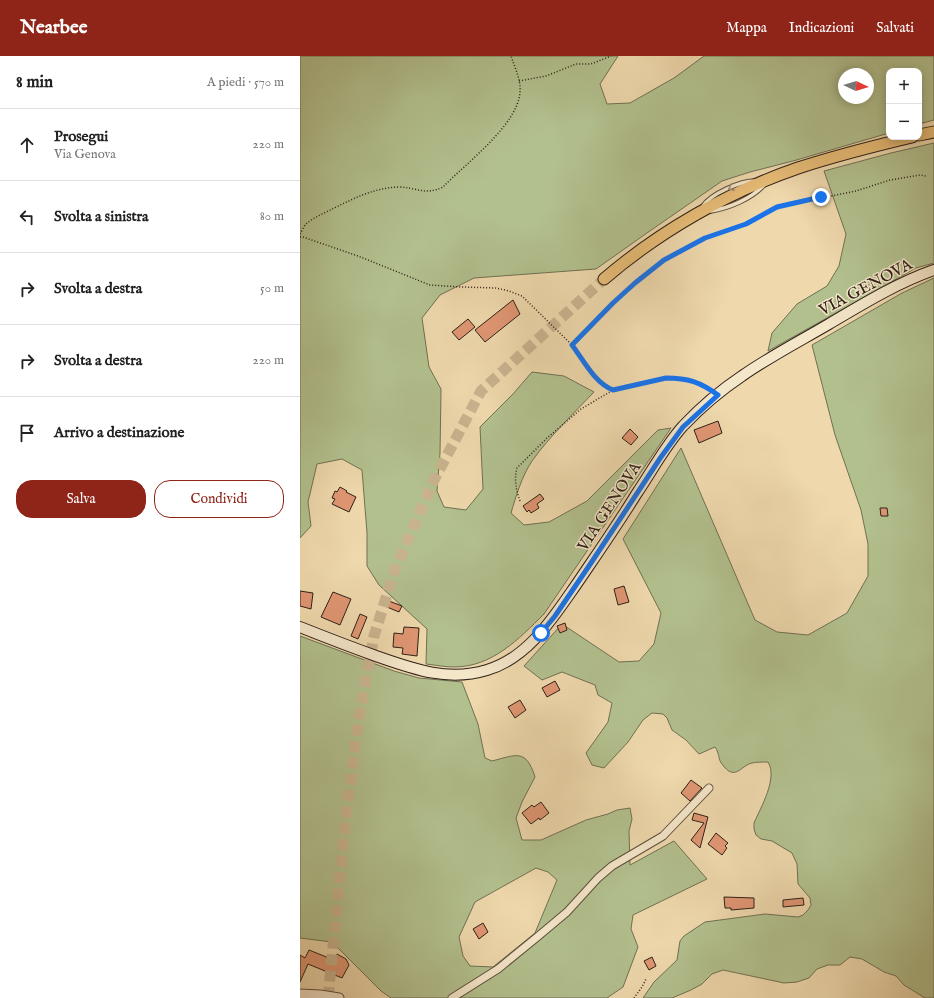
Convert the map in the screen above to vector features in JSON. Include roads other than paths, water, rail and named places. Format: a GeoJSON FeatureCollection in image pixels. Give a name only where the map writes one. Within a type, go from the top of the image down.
{"type":"FeatureCollection","features":[{"type":"Feature","properties":{"kind":"highway"},"geometry":{"type":"LineString","coordinates":[[922,134],[934,132]]}},
{"type":"Feature","properties":{"kind":"highway"},"geometry":{"type":"LineString","coordinates":[[604,279],[646,246],[698,214],[728,198],[797,169],[845,154],[900,140]]}},
{"type":"Feature","properties":{"kind":"main road","name":"VIA GENOVA"},"geometry":{"type":"LineString","coordinates":[[300,627],[404,666],[424,671],[468,674],[488,670],[506,662],[524,650],[546,627],[683,427],[741,376],[874,298],[918,276],[934,270]]}},
{"type":"Feature","properties":{"kind":"street"},"geometry":{"type":"LineString","coordinates":[[452,998],[498,968],[536,938],[567,912],[598,878],[612,866],[663,836],[709,788]]}},
{"type":"Feature","properties":{"kind":"street"},"geometry":{"type":"LineString","coordinates":[[300,994],[339,998]]}},
{"type":"Feature","properties":{"kind":"tunnel"},"geometry":{"type":"LineString","coordinates":[[328,998],[345,824],[358,724],[374,636],[394,572],[434,480],[481,391],[604,279]]}}]}
